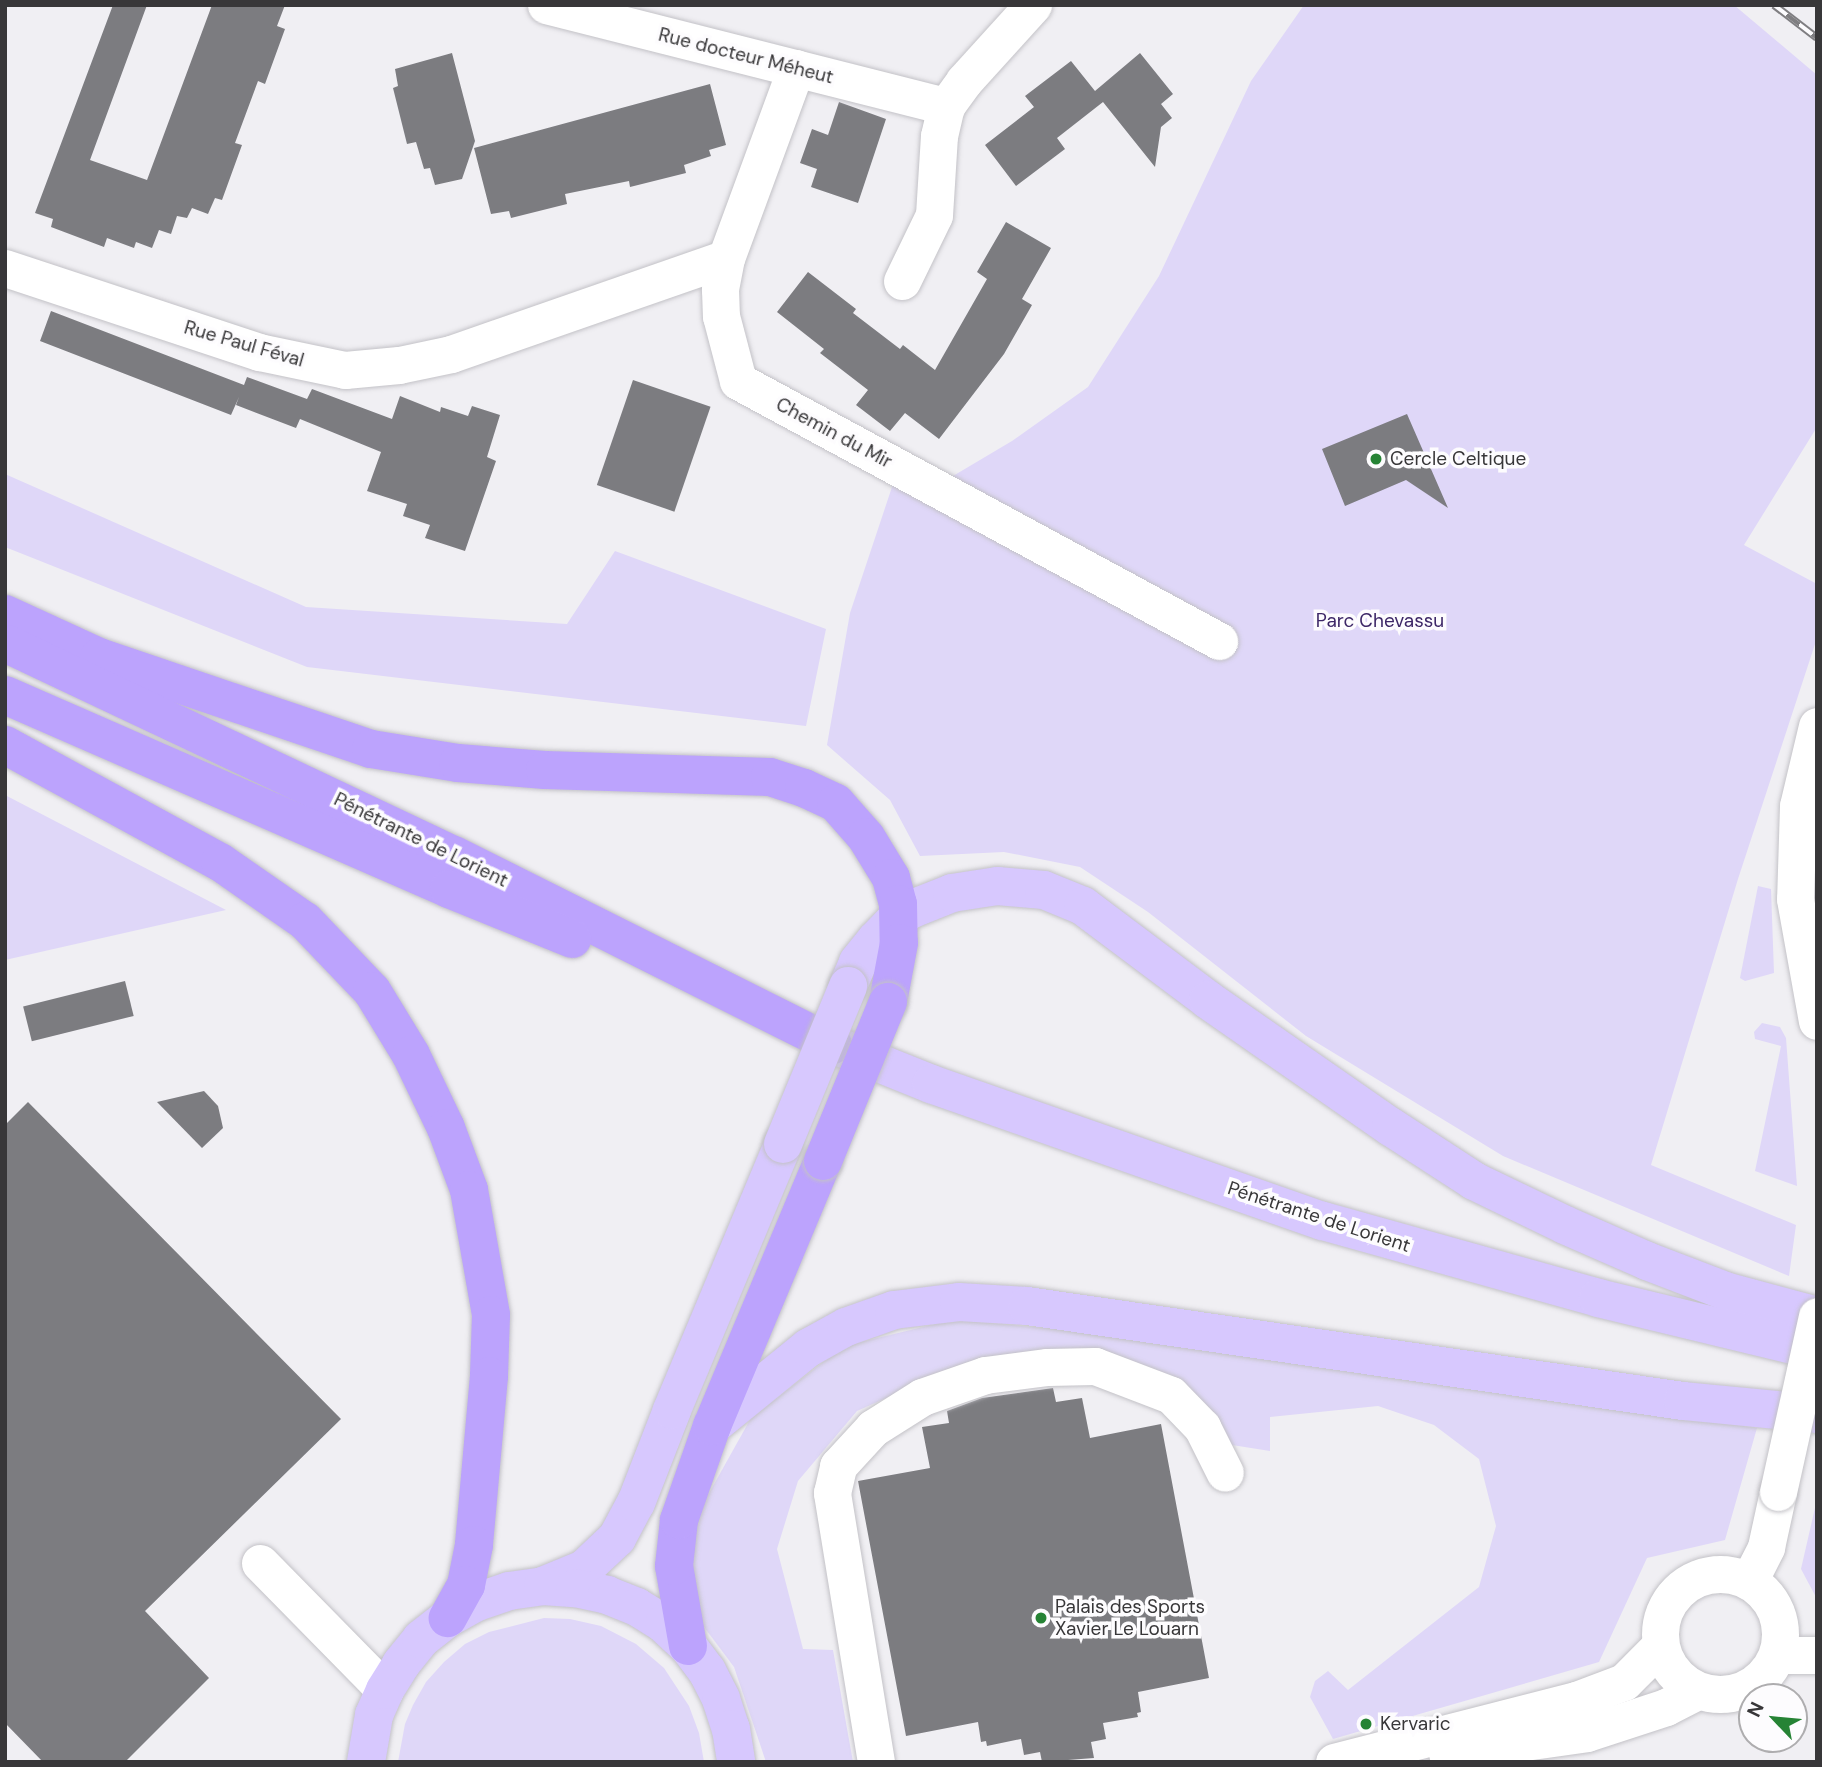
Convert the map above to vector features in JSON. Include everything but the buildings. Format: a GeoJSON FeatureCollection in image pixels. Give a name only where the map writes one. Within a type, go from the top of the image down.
{"type":"FeatureCollection","features":[{"type":"Feature","properties":{"kind":"highway"},"geometry":{"type":"LineString","coordinates":[[5,614],[99,657],[371,749],[458,763],[545,770],[770,776],[836,803],[866,837],[891,878],[898,917],[899,943],[888,1002],[712,1426],[679,1520],[674,1566],[688,1646]]}},
{"type":"Feature","properties":{"kind":"highway","name":"Pénétrante de Lorient"},"geometry":{"type":"LineString","coordinates":[[5,644],[454,855],[833,1045]]}},
{"type":"Feature","properties":{"kind":"highway","name":"Pénétrante de Lorient"},"geometry":{"type":"LineString","coordinates":[[5,695],[449,889],[833,1045]]}},
{"type":"Feature","properties":{"kind":"highway"},"geometry":{"type":"LineString","coordinates":[[5,745],[220,862],[305,921],[372,991],[411,1055],[446,1128],[469,1190],[491,1315],[489,1376],[474,1545],[466,1585],[447,1618]]}},
{"type":"Feature","properties":{"kind":"main road"},"geometry":{"type":"LineString","coordinates":[[366,1762],[374,1715],[385,1690],[421,1639],[447,1618],[488,1598],[542,1586],[584,1569],[617,1538],[636,1503],[858,962],[898,917],[952,893],[997,886],[1044,890],[1083,906],[1208,1000],[1474,1181],[1564,1225],[1647,1261],[1725,1291],[1817,1316]]}},
{"type":"Feature","properties":{"kind":"main road","name":"Pénétrante de Lorient"},"geometry":{"type":"LineString","coordinates":[[833,1045],[944,1088],[1323,1221],[1598,1298],[1817,1350]]}},
{"type":"Feature","properties":{"kind":"main road"},"geometry":{"type":"LineString","coordinates":[[712,1426],[808,1348],[846,1327],[894,1310],[959,1303],[1027,1306],[1683,1401],[1817,1414]]}},
{"type":"Feature","properties":{"kind":"main road"},"geometry":{"type":"LineString","coordinates":[[542,1586],[575,1588],[626,1603],[664,1624],[688,1646],[707,1671],[721,1699],[731,1729],[736,1762]]}},
{"type":"Feature","properties":{"kind":"street","name":"Rue docteur Méheut"},"geometry":{"type":"LineString","coordinates":[[546,5],[946,106]]}},
{"type":"Feature","properties":{"kind":"street"},"geometry":{"type":"LineString","coordinates":[[902,281],[934,215],[939,136],[946,106],[964,81],[1033,5]]}},
{"type":"Feature","properties":{"kind":"street","name":"Chemin du Mir"},"geometry":{"type":"LineString","coordinates":[[796,68],[726,258],[720,289],[721,316],[738,381],[1219,641]]}},
{"type":"Feature","properties":{"kind":"street","name":"Rue Paul Féval"},"geometry":{"type":"LineString","coordinates":[[5,268],[259,352],[345,370],[399,365],[451,354],[726,258]]}},
{"type":"Feature","properties":{"kind":"street"},"geometry":{"type":"LineString","coordinates":[[1816,1010],[1795,899],[1798,806],[1817,726]]}},
{"type":"Feature","properties":{"kind":"street"},"geometry":{"type":"LineString","coordinates":[[1749,1581],[1766,1547],[1817,1316]]}},
{"type":"Feature","properties":{"kind":"street"},"geometry":{"type":"LineString","coordinates":[[876,1762],[832,1493],[838,1466],[873,1429],[922,1397],[985,1375],[1047,1367],[1095,1366],[1171,1395],[1202,1427],[1226,1473]]}},
{"type":"Feature","properties":{"kind":"street"},"geometry":{"type":"LineString","coordinates":[[260,1563],[385,1690]]}},
{"type":"Feature","properties":{"kind":"street"},"geometry":{"type":"LineString","coordinates":[[1711,1574],[1730,1574],[1749,1581],[1766,1594],[1777,1612],[1781,1634],[1777,1655],[1765,1676],[1745,1690],[1721,1695],[1697,1691],[1674,1673],[1660,1646],[1659,1627],[1665,1608],[1684,1586],[1711,1574]]}},
{"type":"Feature","properties":{"kind":"street"},"geometry":{"type":"LineString","coordinates":[[1334,1762],[1576,1700],[1624,1682],[1660,1646]]}},
{"type":"Feature","properties":{"kind":"street"},"geometry":{"type":"LineString","coordinates":[[1777,1655],[1817,1656]]}},
{"type":"Feature","properties":{"kind":"street"},"geometry":{"type":"LineString","coordinates":[[1366,1762],[1587,1733],[1666,1707],[1697,1691]]}},
{"type":"Feature","properties":{"kind":"green space","name":"Parc Chevassu"},"geometry":{"type":"Polygon","coordinates":[[[1304,5],[1734,5],[1817,75],[1817,427],[1744,545],[1817,584],[1817,638],[1738,879],[1651,1165],[1796,1225],[1789,1276],[1503,1156],[1306,1036],[1148,912],[1080,867],[1004,852],[920,856],[890,800],[827,745],[850,613],[894,481],[953,476],[1012,441],[1088,387],[1159,276],[1251,81],[1304,5]]]}},
{"type":"Feature","properties":{"kind":"green space"},"geometry":{"type":"Polygon","coordinates":[[[5,474],[306,607],[567,624],[615,551],[826,629],[806,726],[307,667],[5,547],[5,474]]]}},
{"type":"Feature","properties":{"kind":"green space"},"geometry":{"type":"Polygon","coordinates":[[[5,795],[226,910],[5,960],[5,795]]]}},
{"type":"Feature","properties":{"kind":"green space"},"geometry":{"type":"Polygon","coordinates":[[[1758,886],[1771,889],[1774,973],[1745,981],[1740,978],[1758,886]]]}},
{"type":"Feature","properties":{"kind":"green space"},"geometry":{"type":"Polygon","coordinates":[[[1762,1023],[1780,1027],[1786,1038],[1797,1186],[1755,1171],[1781,1046],[1755,1039],[1754,1032],[1762,1023]]]}},
{"type":"Feature","properties":{"kind":"green space"},"geometry":{"type":"Polygon","coordinates":[[[952,1320],[1082,1331],[1757,1428],[1725,1540],[1647,1558],[1599,1662],[1333,1739],[1310,1697],[1315,1681],[1328,1671],[1348,1690],[1479,1587],[1496,1526],[1479,1459],[1434,1425],[1378,1406],[1270,1417],[1270,1451],[1232,1445],[1193,1399],[965,1363],[857,1411],[798,1481],[777,1549],[803,1649],[833,1650],[853,1762],[766,1762],[734,1667],[704,1627],[687,1582],[694,1520],[751,1418],[844,1346],[952,1320]]]}},
{"type":"Feature","properties":{"kind":"green space"},"geometry":{"type":"Polygon","coordinates":[[[1817,1499],[1817,1599],[1801,1569],[1817,1499]]]}},
{"type":"Feature","properties":{"kind":"green space"},"geometry":{"type":"Polygon","coordinates":[[[544,1618],[570,1619],[601,1626],[636,1644],[664,1668],[689,1706],[699,1733],[704,1762],[398,1762],[405,1724],[413,1705],[426,1682],[444,1662],[465,1644],[489,1632],[544,1618]]]}},
{"type":"Feature","properties":{"kind":"railway"},"geometry":{"type":"LineString","coordinates":[[1774,5],[1817,38]]}},
{"type":"Feature","properties":{"kind":"place","name":"Cercle Celtique"},"geometry":{"type":"Point","coordinates":[1376,459]}},
{"type":"Feature","properties":{"kind":"place","name":"Palais des Sports Xavier Le Louarn"},"geometry":{"type":"Point","coordinates":[1041,1618]}},
{"type":"Feature","properties":{"kind":"place","name":"Kervaric"},"geometry":{"type":"Point","coordinates":[1366,1724]}}]}
